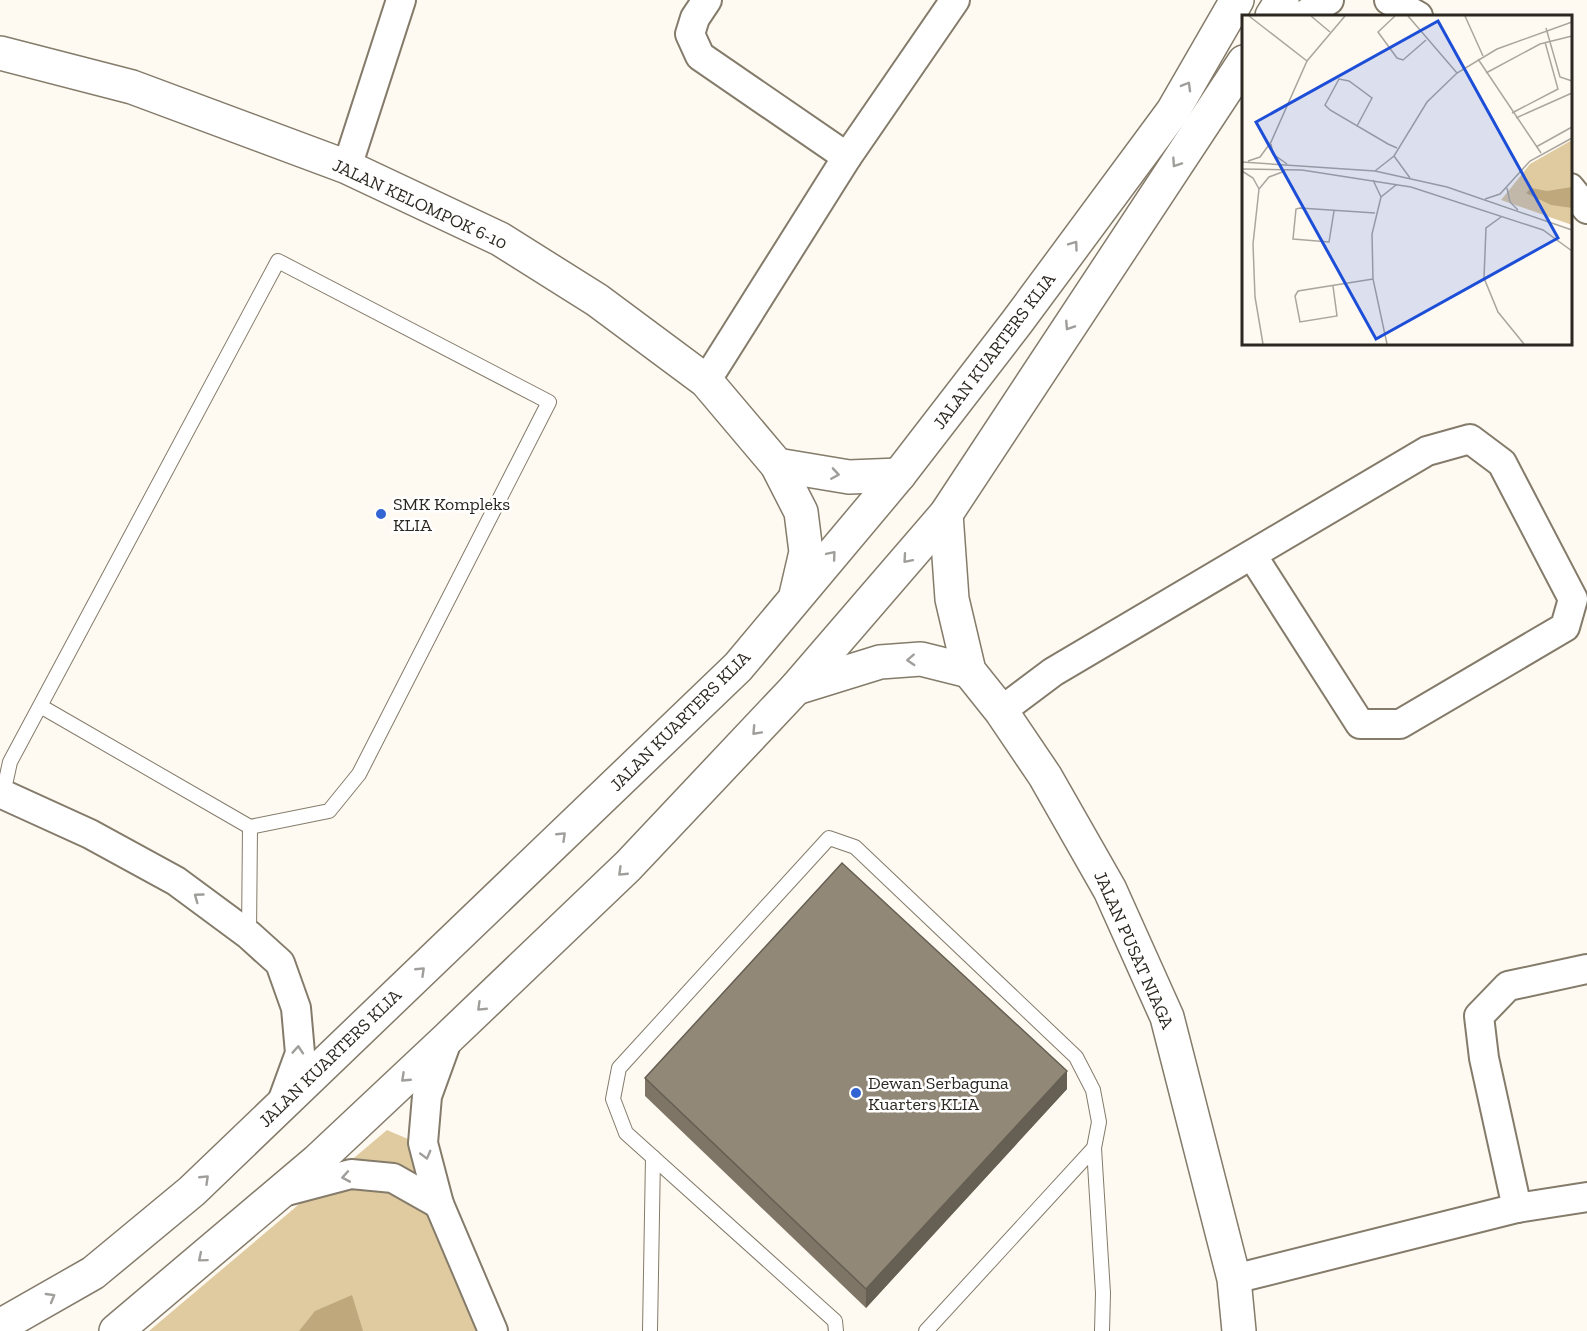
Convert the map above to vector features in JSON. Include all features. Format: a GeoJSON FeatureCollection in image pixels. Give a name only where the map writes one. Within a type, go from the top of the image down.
{"type":"FeatureCollection","features":[{"type":"Feature","properties":{"kind":"main road"},"geometry":{"type":"LineString","coordinates":[[1273,15],[1282,0]]}},
{"type":"Feature","properties":{"kind":"main road","name":"JALAN KUARTERS KLIA"},"geometry":{"type":"LineString","coordinates":[[0,1326],[93,1273],[192,1191],[738,667],[899,475],[1017,322],[1173,111],[1230,7]]}},
{"type":"Feature","properties":{"kind":"main road","name":"JALAN KELOMPOK 6-10"},"geometry":{"type":"LineString","coordinates":[[0,53],[132,87],[347,167],[500,239],[597,300],[706,381],[777,465],[801,512],[806,552],[795,600]]}},
{"type":"Feature","properties":{"kind":"main road"},"geometry":{"type":"LineString","coordinates":[[116,1331],[279,1193],[448,1038],[628,866],[796,688],[946,514],[1242,65]]}},
{"type":"Feature","properties":{"kind":"main road"},"geometry":{"type":"LineString","coordinates":[[777,465],[849,477],[899,475]]}},
{"type":"Feature","properties":{"kind":"main road"},"geometry":{"type":"LineString","coordinates":[[796,688],[880,662],[921,659],[969,671],[952,599],[946,514]]}},
{"type":"Feature","properties":{"kind":"main road","name":"JALAN PUSAT NIAGA"},"geometry":{"type":"LineString","coordinates":[[969,671],[1001,711],[1045,776],[1110,890],[1167,1017],[1234,1279],[1239,1331]]}},
{"type":"Feature","properties":{"kind":"street"},"geometry":{"type":"LineString","coordinates":[[347,167],[400,0]]}},
{"type":"Feature","properties":{"kind":"street"},"geometry":{"type":"LineString","coordinates":[[707,0],[695,18],[690,34],[700,56],[847,158]]}},
{"type":"Feature","properties":{"kind":"street"},"geometry":{"type":"LineString","coordinates":[[706,381],[847,158],[956,0]]}},
{"type":"Feature","properties":{"kind":"street"},"geometry":{"type":"LineString","coordinates":[[1304,15],[1329,0]]}},
{"type":"Feature","properties":{"kind":"street"},"geometry":{"type":"LineString","coordinates":[[1389,0],[1416,15]]}},
{"type":"Feature","properties":{"kind":"street"},"geometry":{"type":"LineString","coordinates":[[1415,0],[1423,15]]}},
{"type":"Feature","properties":{"kind":"street"},"geometry":{"type":"LineString","coordinates":[[1572,190],[1587,209]]}},
{"type":"Feature","properties":{"kind":"street"},"geometry":{"type":"LineString","coordinates":[[1001,711],[1053,672],[1427,451],[1470,439],[1502,463],[1573,599],[1565,627],[1529,649],[1400,724],[1360,724],[1252,555]]}},
{"type":"Feature","properties":{"kind":"street"},"geometry":{"type":"LineString","coordinates":[[1,794],[90,834],[176,881],[249,934],[280,963],[296,1008],[300,1053],[281,1105]]}},
{"type":"Feature","properties":{"kind":"street"},"geometry":{"type":"LineString","coordinates":[[1516,1208],[1484,1058],[1479,1016],[1508,986],[1587,969]]}},
{"type":"Feature","properties":{"kind":"street"},"geometry":{"type":"LineString","coordinates":[[448,1038],[427,1096],[423,1143],[439,1204],[493,1331]]}},
{"type":"Feature","properties":{"kind":"street"},"geometry":{"type":"LineString","coordinates":[[279,1193],[351,1174],[393,1178],[439,1204]]}},
{"type":"Feature","properties":{"kind":"street"},"geometry":{"type":"LineString","coordinates":[[1234,1279],[1516,1208],[1587,1197]]}},
{"type":"Feature","properties":{"kind":"lane"},"geometry":{"type":"LineString","coordinates":[[1,794],[10,762],[42,707],[278,261],[549,402],[359,774],[329,811],[250,827],[42,707]]}},
{"type":"Feature","properties":{"kind":"lane"},"geometry":{"type":"LineString","coordinates":[[249,934],[250,827]]}},
{"type":"Feature","properties":{"kind":"lane"},"geometry":{"type":"LineString","coordinates":[[836,1331],[835,1321],[627,1133],[613,1100],[619,1068],[830,838],[855,847],[1077,1057],[1093,1090],[1099,1122],[1094,1148],[1103,1293],[1102,1331]]}},
{"type":"Feature","properties":{"kind":"lane"},"geometry":{"type":"LineString","coordinates":[[926,1331],[1094,1148]]}},
{"type":"Feature","properties":{"kind":"lane"},"geometry":{"type":"LineString","coordinates":[[650,1331],[653,1157]]}},
{"type":"Feature","properties":{"kind":"shaded area"},"geometry":{"type":"Polygon","coordinates":[[[387,1130],[408,1139],[435,1203],[478,1331],[149,1331],[387,1130]]]}},
{"type":"Feature","properties":{"kind":"shaded area"},"geometry":{"type":"Polygon","coordinates":[[[352,1295],[363,1331],[299,1331],[315,1311],[352,1295]]]}},
{"type":"Feature","properties":{"kind":"building","name":"Dewan Serbaguna Kuarters KLIA"},"geometry":{"type":"Polygon","coordinates":[[[842,863],[1067,1071],[866,1289],[645,1078],[842,863]]]}},
{"type":"Feature","properties":{"kind":"place","name":"SMK Kompleks KLIA"},"geometry":{"type":"Point","coordinates":[381,514]}},
{"type":"Feature","properties":{"kind":"place","name":"Dewan Serbaguna Kuarters KLIA"},"geometry":{"type":"Point","coordinates":[856,1093]}}]}
